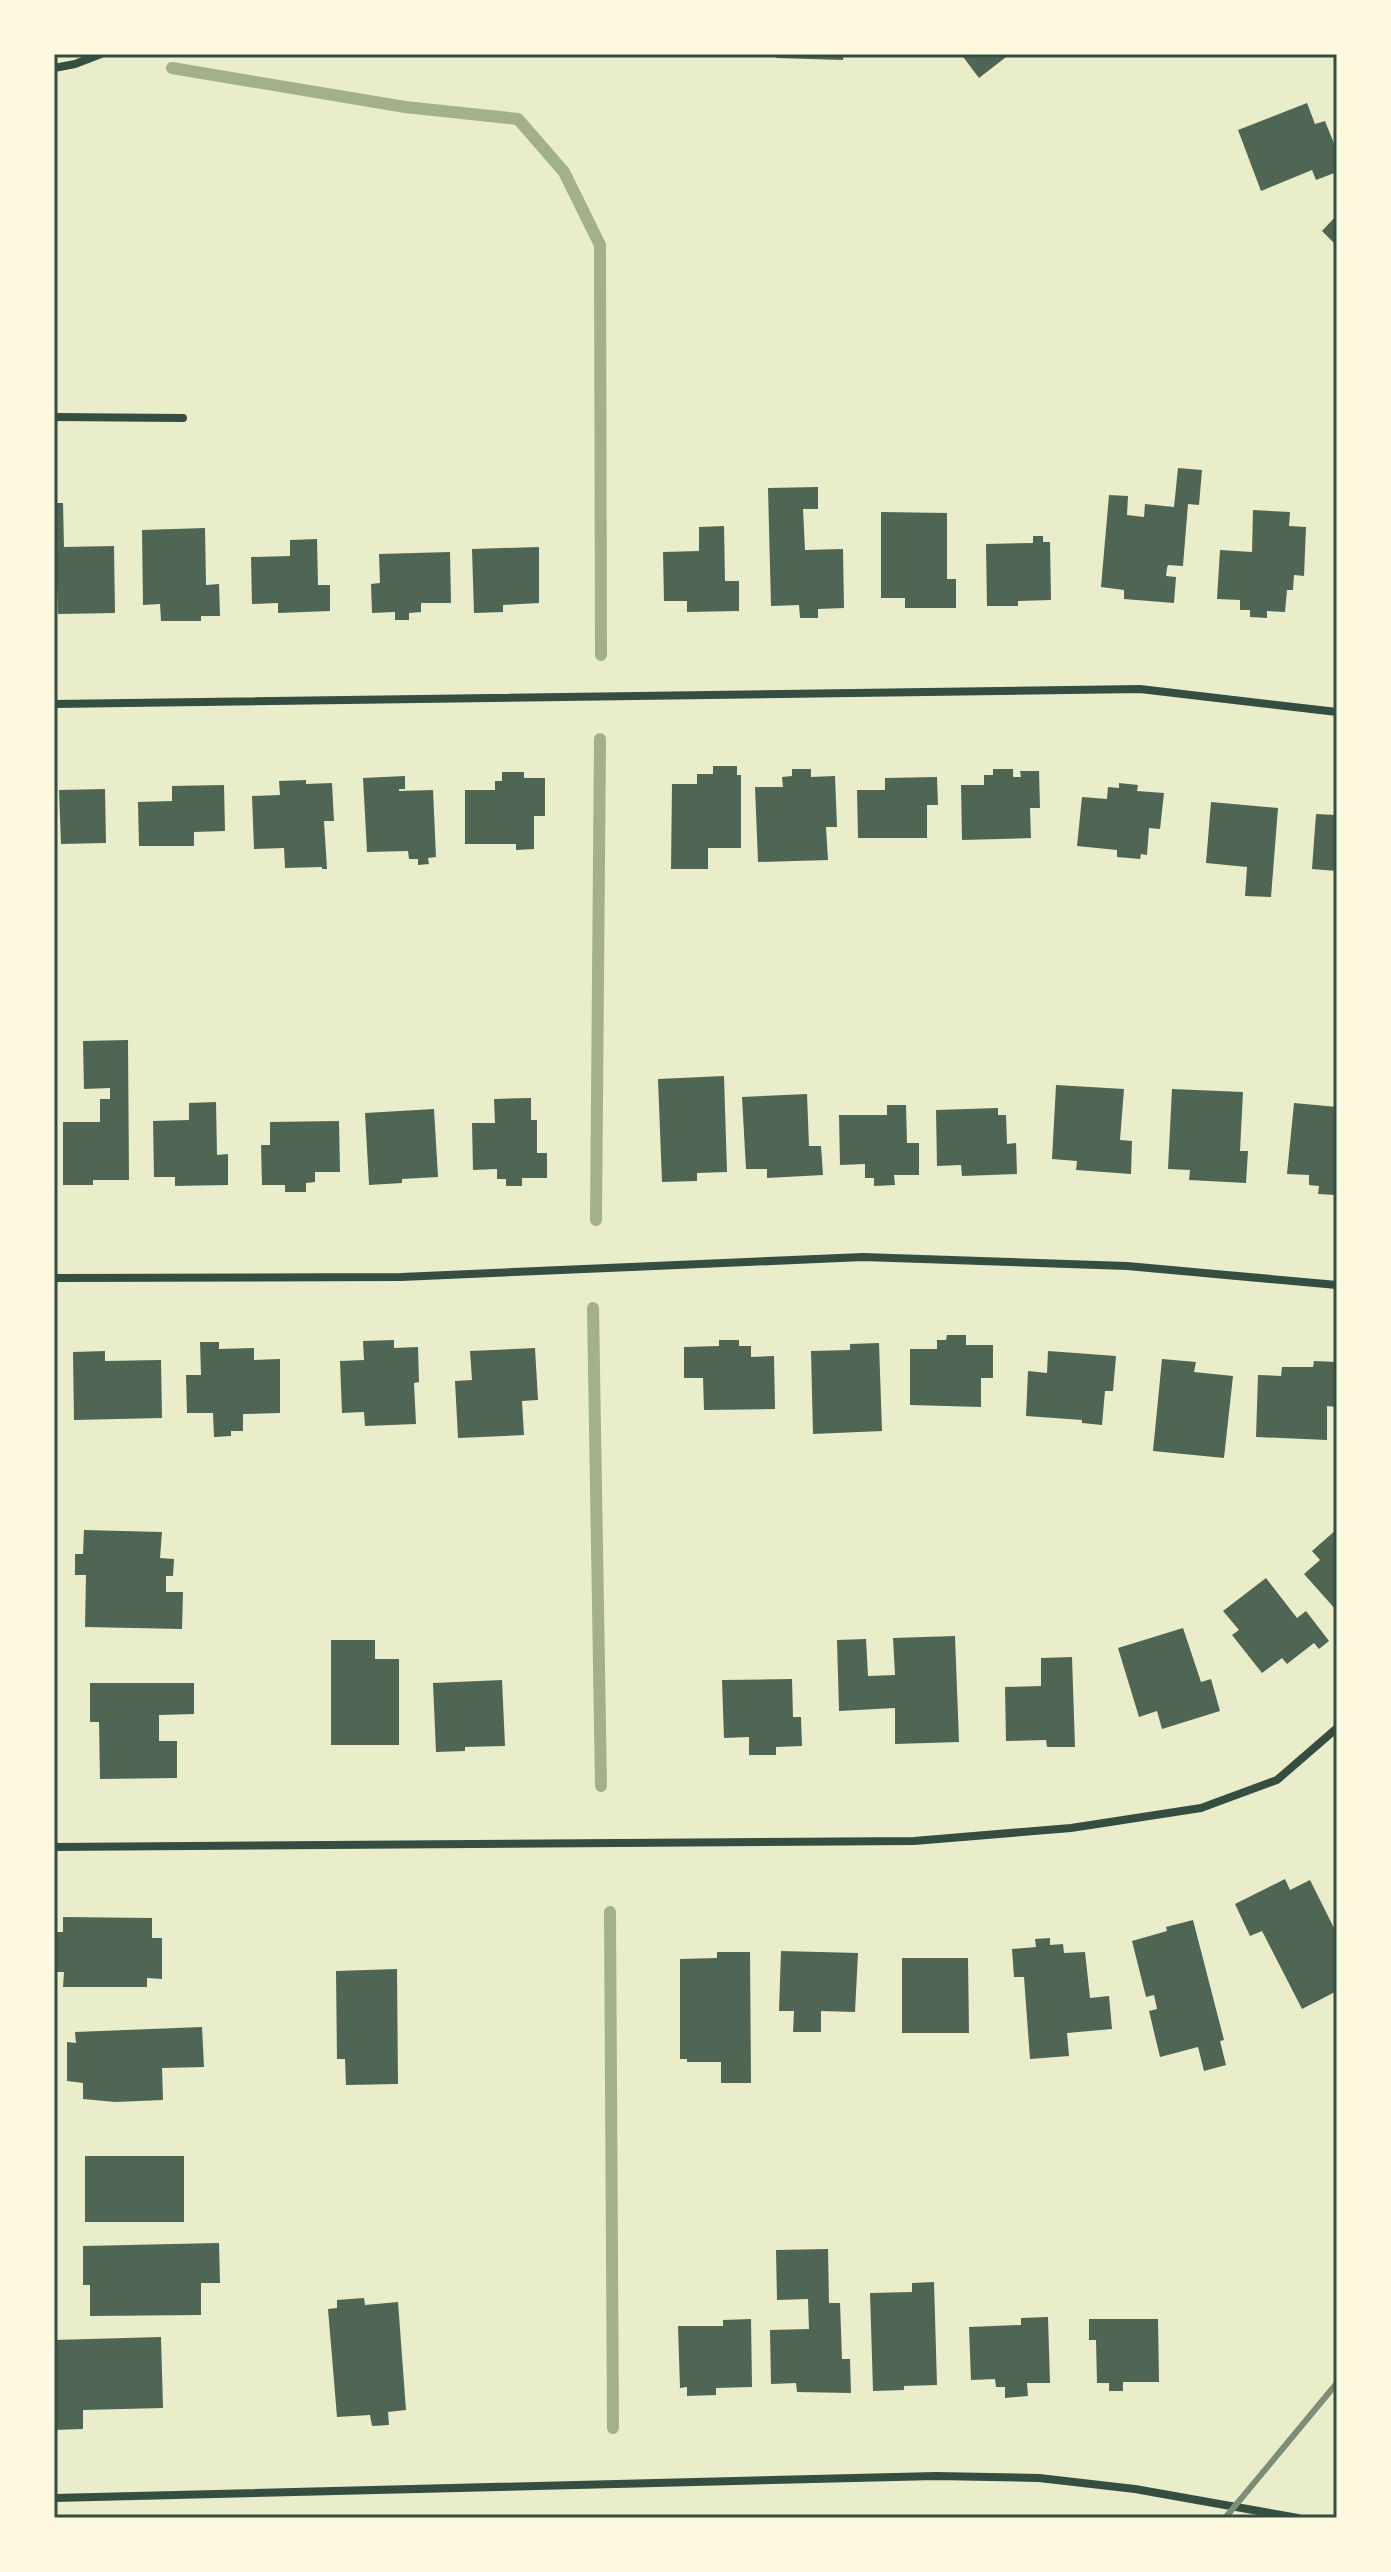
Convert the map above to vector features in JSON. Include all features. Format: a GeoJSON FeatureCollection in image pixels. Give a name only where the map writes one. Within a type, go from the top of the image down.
{"type":"FeatureCollection","features":[{"type":"Feature","properties":{"kind":"street"},"geometry":{"type":"LineString","coordinates":[[54,68],[101,54]]}},
{"type":"Feature","properties":{"kind":"street"},"geometry":{"type":"LineString","coordinates":[[54,417],[183,418]]}},
{"type":"Feature","properties":{"kind":"street"},"geometry":{"type":"LineString","coordinates":[[54,704],[1140,689],[1337,712]]}},
{"type":"Feature","properties":{"kind":"street"},"geometry":{"type":"LineString","coordinates":[[54,1278],[401,1277],[863,1257],[1127,1266],[1337,1285]]}},
{"type":"Feature","properties":{"kind":"street"},"geometry":{"type":"LineString","coordinates":[[54,1847],[914,1841],[1071,1828],[1201,1808],[1277,1780],[1337,1728]]}},
{"type":"Feature","properties":{"kind":"street"},"geometry":{"type":"LineString","coordinates":[[54,2498],[936,2476],[1039,2478],[1121,2487],[1298,2518]]}},
{"type":"Feature","properties":{"kind":"building"},"geometry":{"type":"Polygon","coordinates":[[[776,54],[844,54],[843,60],[776,58],[776,54]]]}},
{"type":"Feature","properties":{"kind":"building"},"geometry":{"type":"Polygon","coordinates":[[[961,54],[1010,54],[979,78],[961,54]]]}},
{"type":"Feature","properties":{"kind":"building"},"geometry":{"type":"Polygon","coordinates":[[[1307,103],[1315,124],[1325,121],[1337,151],[1337,172],[1316,180],[1312,170],[1261,191],[1238,130],[1307,103]]]}},
{"type":"Feature","properties":{"kind":"building"},"geometry":{"type":"Polygon","coordinates":[[[1337,215],[1337,246],[1322,231],[1337,215]]]}},
{"type":"Feature","properties":{"kind":"building"},"geometry":{"type":"Polygon","coordinates":[[[1178,468],[1202,470],[1199,505],[1188,504],[1183,566],[1168,565],[1167,568],[1166,576],[1176,577],[1174,603],[1124,599],[1124,590],[1101,587],[1109,495],[1128,496],[1127,515],[1144,517],[1145,504],[1174,507],[1178,468]]]}},
{"type":"Feature","properties":{"kind":"building"},"geometry":{"type":"Polygon","coordinates":[[[818,487],[818,509],[803,509],[805,550],[843,549],[844,608],[818,609],[818,618],[800,618],[799,605],[771,606],[768,488],[818,487]]]}},
{"type":"Feature","properties":{"kind":"building"},"geometry":{"type":"Polygon","coordinates":[[[54,503],[63,503],[64,547],[114,546],[115,613],[58,614],[54,503]]]}},
{"type":"Feature","properties":{"kind":"building"},"geometry":{"type":"Polygon","coordinates":[[[1253,510],[1290,512],[1289,526],[1306,527],[1304,576],[1294,575],[1293,590],[1287,590],[1285,612],[1267,611],[1267,618],[1250,617],[1250,610],[1240,610],[1240,600],[1217,599],[1220,550],[1252,552],[1253,510]]]}},
{"type":"Feature","properties":{"kind":"building"},"geometry":{"type":"Polygon","coordinates":[[[881,512],[947,513],[947,579],[956,579],[956,608],[905,608],[905,598],[881,598],[881,512]]]}},
{"type":"Feature","properties":{"kind":"building"},"geometry":{"type":"Polygon","coordinates":[[[724,526],[725,581],[739,581],[739,611],[687,612],[687,601],[664,601],[663,552],[699,551],[699,527],[724,526]]]}},
{"type":"Feature","properties":{"kind":"building"},"geometry":{"type":"Polygon","coordinates":[[[205,528],[206,585],[219,584],[220,616],[201,616],[201,621],[161,621],[160,604],[143,605],[142,530],[205,528]]]}},
{"type":"Feature","properties":{"kind":"building"},"geometry":{"type":"Polygon","coordinates":[[[1033,536],[1043,536],[1043,542],[1050,542],[1051,600],[1018,601],[1018,606],[987,606],[986,544],[1033,543],[1033,536]]]}},
{"type":"Feature","properties":{"kind":"building"},"geometry":{"type":"Polygon","coordinates":[[[317,539],[318,585],[330,585],[330,611],[278,613],[278,603],[252,604],[251,557],[290,556],[290,540],[317,539]]]}},
{"type":"Feature","properties":{"kind":"building"},"geometry":{"type":"Polygon","coordinates":[[[539,547],[539,603],[503,605],[503,612],[474,613],[472,549],[539,547]]]}},
{"type":"Feature","properties":{"kind":"building"},"geometry":{"type":"Polygon","coordinates":[[[450,552],[451,603],[421,603],[421,612],[409,613],[409,620],[395,620],[395,612],[372,613],[371,584],[380,583],[379,554],[450,552]]]}},
{"type":"Feature","properties":{"kind":"building"},"geometry":{"type":"Polygon","coordinates":[[[713,766],[737,766],[737,775],[741,775],[741,848],[708,848],[708,869],[671,869],[672,784],[697,784],[697,774],[713,774],[713,766]]]}},
{"type":"Feature","properties":{"kind":"building"},"geometry":{"type":"Polygon","coordinates":[[[792,769],[811,769],[811,777],[835,776],[837,827],[826,827],[828,860],[758,862],[755,787],[783,787],[782,777],[792,776],[792,769]]]}},
{"type":"Feature","properties":{"kind":"building"},"geometry":{"type":"Polygon","coordinates":[[[993,769],[1013,769],[1013,777],[1021,777],[1020,771],[1039,771],[1040,808],[1030,808],[1031,838],[962,840],[961,785],[984,785],[984,775],[993,775],[993,769]]]}},
{"type":"Feature","properties":{"kind":"building"},"geometry":{"type":"Polygon","coordinates":[[[502,772],[524,772],[524,778],[545,778],[545,816],[534,816],[534,849],[516,850],[516,844],[465,844],[465,790],[495,790],[495,781],[502,781],[502,772]]]}},
{"type":"Feature","properties":{"kind":"building"},"geometry":{"type":"Polygon","coordinates":[[[405,776],[405,789],[399,791],[433,790],[436,857],[428,858],[429,864],[418,865],[418,859],[409,859],[408,851],[367,852],[363,778],[405,776]]]}},
{"type":"Feature","properties":{"kind":"building"},"geometry":{"type":"Polygon","coordinates":[[[937,777],[938,805],[927,805],[927,838],[858,838],[857,790],[885,790],[885,778],[937,777]]]}},
{"type":"Feature","properties":{"kind":"building"},"geometry":{"type":"Polygon","coordinates":[[[306,780],[306,784],[332,783],[334,821],[324,821],[327,869],[285,868],[284,848],[254,849],[252,796],[280,795],[279,781],[306,780]]]}},
{"type":"Feature","properties":{"kind":"building"},"geometry":{"type":"Polygon","coordinates":[[[1119,783],[1138,785],[1137,791],[1164,793],[1160,829],[1149,828],[1147,855],[1141,854],[1140,859],[1117,857],[1117,850],[1077,846],[1082,797],[1107,799],[1108,787],[1119,788],[1119,783]]]}},
{"type":"Feature","properties":{"kind":"building"},"geometry":{"type":"Polygon","coordinates":[[[224,785],[225,831],[194,832],[194,846],[139,846],[138,802],[172,801],[172,786],[224,785]]]}},
{"type":"Feature","properties":{"kind":"building"},"geometry":{"type":"Polygon","coordinates":[[[105,789],[106,843],[61,844],[59,790],[105,789]]]}},
{"type":"Feature","properties":{"kind":"building"},"geometry":{"type":"Polygon","coordinates":[[[1211,802],[1278,808],[1271,897],[1245,896],[1247,867],[1206,863],[1211,802]]]}},
{"type":"Feature","properties":{"kind":"building"},"geometry":{"type":"Polygon","coordinates":[[[1316,814],[1337,815],[1337,871],[1312,869],[1316,814]]]}},
{"type":"Feature","properties":{"kind":"building"},"geometry":{"type":"Polygon","coordinates":[[[128,1040],[129,1180],[93,1180],[93,1185],[63,1185],[63,1122],[100,1122],[100,1099],[110,1099],[110,1088],[84,1089],[83,1041],[128,1040]]]}},
{"type":"Feature","properties":{"kind":"building"},"geometry":{"type":"Polygon","coordinates":[[[724,1076],[727,1172],[697,1173],[697,1181],[662,1182],[658,1079],[724,1076]]]}},
{"type":"Feature","properties":{"kind":"building"},"geometry":{"type":"Polygon","coordinates":[[[1056,1085],[1124,1089],[1120,1140],[1132,1141],[1131,1174],[1076,1170],[1077,1161],[1052,1159],[1056,1085]]]}},
{"type":"Feature","properties":{"kind":"building"},"geometry":{"type":"Polygon","coordinates":[[[1172,1089],[1243,1092],[1240,1151],[1248,1151],[1246,1183],[1189,1180],[1190,1170],[1168,1169],[1172,1089]]]}},
{"type":"Feature","properties":{"kind":"building"},"geometry":{"type":"Polygon","coordinates":[[[807,1094],[809,1146],[821,1146],[823,1175],[767,1178],[767,1169],[746,1169],[742,1097],[807,1094]]]}},
{"type":"Feature","properties":{"kind":"building"},"geometry":{"type":"Polygon","coordinates":[[[531,1098],[531,1120],[537,1120],[537,1153],[547,1153],[547,1178],[522,1178],[522,1186],[506,1186],[506,1179],[497,1179],[497,1169],[473,1170],[472,1123],[495,1123],[494,1099],[531,1098]]]}},
{"type":"Feature","properties":{"kind":"building"},"geometry":{"type":"Polygon","coordinates":[[[216,1102],[217,1155],[228,1154],[228,1185],[175,1186],[175,1177],[154,1177],[153,1121],[189,1120],[189,1103],[216,1102]]]}},
{"type":"Feature","properties":{"kind":"building"},"geometry":{"type":"Polygon","coordinates":[[[1294,1103],[1337,1107],[1337,1187],[1334,1195],[1318,1194],[1319,1186],[1309,1185],[1309,1175],[1287,1174],[1294,1103]]]}},
{"type":"Feature","properties":{"kind":"building"},"geometry":{"type":"Polygon","coordinates":[[[887,1105],[906,1105],[907,1143],[919,1143],[919,1175],[894,1175],[895,1185],[874,1186],[874,1178],[865,1178],[865,1164],[840,1165],[839,1115],[887,1115],[887,1105]]]}},
{"type":"Feature","properties":{"kind":"building"},"geometry":{"type":"Polygon","coordinates":[[[998,1108],[998,1115],[1006,1115],[1007,1144],[1016,1143],[1017,1174],[962,1176],[961,1165],[937,1166],[936,1110],[998,1108]]]}},
{"type":"Feature","properties":{"kind":"building"},"geometry":{"type":"Polygon","coordinates":[[[434,1109],[438,1177],[369,1185],[365,1113],[434,1109]]]}},
{"type":"Feature","properties":{"kind":"building"},"geometry":{"type":"Polygon","coordinates":[[[339,1121],[340,1172],[315,1172],[315,1182],[306,1183],[306,1192],[285,1192],[285,1185],[262,1185],[261,1145],[270,1145],[270,1122],[339,1121]]]}},
{"type":"Feature","properties":{"kind":"building"},"geometry":{"type":"Polygon","coordinates":[[[947,1335],[966,1335],[966,1345],[993,1345],[993,1378],[981,1378],[981,1407],[910,1405],[910,1349],[937,1349],[937,1340],[946,1340],[947,1335]]]}},
{"type":"Feature","properties":{"kind":"building"},"geometry":{"type":"Polygon","coordinates":[[[394,1340],[394,1348],[418,1347],[419,1382],[414,1383],[416,1424],[365,1426],[364,1412],[342,1413],[340,1361],[364,1360],[363,1341],[394,1340]]]}},
{"type":"Feature","properties":{"kind":"building"},"geometry":{"type":"Polygon","coordinates":[[[719,1340],[739,1340],[739,1346],[751,1346],[751,1357],[774,1356],[775,1409],[704,1410],[703,1378],[684,1378],[684,1347],[719,1346],[719,1340]]]}},
{"type":"Feature","properties":{"kind":"building"},"geometry":{"type":"Polygon","coordinates":[[[200,1342],[219,1342],[219,1349],[254,1348],[254,1360],[280,1359],[280,1413],[243,1414],[243,1431],[231,1431],[231,1436],[214,1437],[213,1413],[187,1413],[186,1375],[201,1375],[200,1342]]]}},
{"type":"Feature","properties":{"kind":"building"},"geometry":{"type":"Polygon","coordinates":[[[879,1343],[882,1431],[813,1434],[811,1351],[850,1350],[850,1344],[879,1343]]]}},
{"type":"Feature","properties":{"kind":"building"},"geometry":{"type":"Polygon","coordinates":[[[535,1348],[538,1400],[522,1401],[524,1435],[458,1438],[455,1381],[472,1380],[470,1351],[535,1348]]]}},
{"type":"Feature","properties":{"kind":"building"},"geometry":{"type":"Polygon","coordinates":[[[105,1351],[105,1361],[161,1360],[162,1418],[74,1420],[73,1352],[105,1351]]]}},
{"type":"Feature","properties":{"kind":"building"},"geometry":{"type":"Polygon","coordinates":[[[1048,1351],[1116,1356],[1113,1391],[1105,1391],[1102,1425],[1082,1423],[1082,1420],[1026,1416],[1028,1371],[1047,1373],[1048,1351]]]}},
{"type":"Feature","properties":{"kind":"building"},"geometry":{"type":"Polygon","coordinates":[[[1162,1359],[1196,1362],[1194,1372],[1233,1376],[1224,1458],[1153,1451],[1162,1359]]]}},
{"type":"Feature","properties":{"kind":"building"},"geometry":{"type":"Polygon","coordinates":[[[1314,1361],[1337,1362],[1337,1407],[1327,1406],[1327,1440],[1256,1437],[1258,1375],[1281,1376],[1282,1367],[1313,1367],[1314,1361]]]}},
{"type":"Feature","properties":{"kind":"building"},"geometry":{"type":"Polygon","coordinates":[[[1337,1529],[1337,1611],[1304,1574],[1320,1560],[1312,1551],[1337,1529]]]}},
{"type":"Feature","properties":{"kind":"building"},"geometry":{"type":"Polygon","coordinates":[[[84,1530],[162,1532],[160,1558],[174,1559],[173,1576],[166,1576],[166,1592],[183,1592],[182,1629],[85,1627],[86,1575],[75,1575],[75,1554],[83,1554],[84,1530]]]}},
{"type":"Feature","properties":{"kind":"building"},"geometry":{"type":"Polygon","coordinates":[[[1266,1578],[1297,1618],[1306,1611],[1329,1641],[1319,1649],[1314,1643],[1287,1664],[1282,1658],[1262,1673],[1232,1635],[1239,1630],[1223,1611],[1266,1578]]]}},
{"type":"Feature","properties":{"kind":"building"},"geometry":{"type":"Polygon","coordinates":[[[1183,1628],[1201,1682],[1211,1679],[1220,1711],[1162,1729],[1157,1711],[1139,1717],[1118,1648],[1183,1628]]]}},
{"type":"Feature","properties":{"kind":"building"},"geometry":{"type":"Polygon","coordinates":[[[955,1636],[959,1742],[895,1744],[895,1708],[839,1711],[837,1640],[866,1639],[868,1676],[895,1675],[893,1638],[955,1636]]]}},
{"type":"Feature","properties":{"kind":"building"},"geometry":{"type":"Polygon","coordinates":[[[331,1640],[375,1640],[375,1659],[399,1659],[399,1745],[331,1745],[331,1640]]]}},
{"type":"Feature","properties":{"kind":"building"},"geometry":{"type":"Polygon","coordinates":[[[1072,1657],[1075,1747],[1047,1747],[1046,1740],[1006,1741],[1005,1687],[1041,1686],[1041,1658],[1072,1657]]]}},
{"type":"Feature","properties":{"kind":"building"},"geometry":{"type":"Polygon","coordinates":[[[792,1679],[793,1717],[801,1717],[802,1746],[776,1747],[776,1755],[749,1755],[749,1737],[724,1738],[722,1680],[792,1679]]]}},
{"type":"Feature","properties":{"kind":"building"},"geometry":{"type":"Polygon","coordinates":[[[502,1680],[505,1746],[465,1747],[465,1751],[436,1752],[433,1683],[502,1680]]]}},
{"type":"Feature","properties":{"kind":"building"},"geometry":{"type":"Polygon","coordinates":[[[90,1683],[194,1683],[194,1714],[159,1715],[159,1741],[177,1741],[177,1778],[100,1779],[99,1722],[90,1722],[90,1683]]]}},
{"type":"Feature","properties":{"kind":"building"},"geometry":{"type":"Polygon","coordinates":[[[1285,1879],[1290,1890],[1310,1880],[1337,1934],[1337,1991],[1302,2009],[1262,1931],[1250,1936],[1235,1904],[1285,1879]]]}},
{"type":"Feature","properties":{"kind":"building"},"geometry":{"type":"Polygon","coordinates":[[[63,1917],[152,1918],[152,1938],[162,1938],[162,1979],[147,1978],[147,1987],[63,1987],[64,1972],[54,1972],[54,1932],[63,1932],[63,1917]]]}},
{"type":"Feature","properties":{"kind":"building"},"geometry":{"type":"Polygon","coordinates":[[[1193,1920],[1224,2040],[1220,2041],[1226,2065],[1204,2071],[1198,2047],[1160,2057],[1149,2011],[1157,2009],[1154,1995],[1146,1997],[1132,1941],[1193,1920]]]}},
{"type":"Feature","properties":{"kind":"building"},"geometry":{"type":"Polygon","coordinates":[[[1050,1938],[1050,1945],[1063,1944],[1064,1953],[1085,1952],[1090,1998],[1109,1996],[1112,2029],[1067,2033],[1069,2056],[1030,2059],[1024,1977],[1014,1977],[1012,1949],[1036,1947],[1035,1939],[1050,1938]]]}},
{"type":"Feature","properties":{"kind":"building"},"geometry":{"type":"Polygon","coordinates":[[[781,1951],[858,1953],[855,2012],[821,2011],[821,2032],[793,2032],[794,2011],[779,2011],[781,1951]]]}},
{"type":"Feature","properties":{"kind":"building"},"geometry":{"type":"Polygon","coordinates":[[[717,1952],[750,1952],[751,2083],[721,2083],[721,2062],[687,2062],[687,2059],[680,2059],[680,1959],[717,1958],[717,1952]]]}},
{"type":"Feature","properties":{"kind":"building"},"geometry":{"type":"Polygon","coordinates":[[[902,1958],[968,1958],[969,2033],[902,2033],[902,1958]]]}},
{"type":"Feature","properties":{"kind":"building"},"geometry":{"type":"Polygon","coordinates":[[[397,1969],[398,2084],[346,2085],[345,2059],[337,2059],[336,1971],[397,1969]]]}},
{"type":"Feature","properties":{"kind":"building"},"geometry":{"type":"Polygon","coordinates":[[[202,2027],[204,2067],[162,2068],[163,2100],[115,2102],[83,2099],[83,2083],[67,2081],[67,2042],[76,2043],[75,2032],[202,2027]]]}},
{"type":"Feature","properties":{"kind":"building"},"geometry":{"type":"Polygon","coordinates":[[[85,2156],[184,2156],[184,2222],[85,2222],[85,2156]]]}},
{"type":"Feature","properties":{"kind":"building"},"geometry":{"type":"Polygon","coordinates":[[[219,2243],[220,2283],[201,2283],[201,2315],[90,2316],[90,2285],[83,2285],[83,2246],[219,2243]]]}},
{"type":"Feature","properties":{"kind":"building"},"geometry":{"type":"Polygon","coordinates":[[[828,2249],[829,2303],[840,2303],[842,2359],[850,2359],[851,2393],[797,2392],[796,2383],[771,2384],[770,2330],[809,2329],[808,2299],[777,2300],[776,2250],[828,2249]]]}},
{"type":"Feature","properties":{"kind":"building"},"geometry":{"type":"Polygon","coordinates":[[[934,2282],[937,2385],[873,2391],[870,2293],[912,2292],[912,2283],[934,2282]]]}},
{"type":"Feature","properties":{"kind":"building"},"geometry":{"type":"Polygon","coordinates":[[[364,2298],[365,2305],[398,2302],[406,2410],[388,2412],[389,2425],[372,2426],[370,2415],[337,2417],[328,2309],[337,2308],[337,2300],[364,2298]]]}},
{"type":"Feature","properties":{"kind":"building"},"geometry":{"type":"Polygon","coordinates":[[[1048,2317],[1050,2383],[1027,2383],[1028,2396],[1005,2398],[1005,2387],[996,2387],[995,2379],[971,2380],[969,2327],[1021,2325],[1021,2318],[1048,2317]]]}},
{"type":"Feature","properties":{"kind":"building"},"geometry":{"type":"Polygon","coordinates":[[[751,2319],[752,2387],[716,2388],[716,2395],[687,2396],[687,2387],[680,2388],[678,2326],[723,2326],[723,2320],[751,2319]]]}},
{"type":"Feature","properties":{"kind":"building"},"geometry":{"type":"Polygon","coordinates":[[[1089,2319],[1158,2319],[1159,2382],[1123,2382],[1123,2391],[1109,2391],[1109,2383],[1097,2383],[1096,2340],[1089,2340],[1089,2319]]]}},
{"type":"Feature","properties":{"kind":"building"},"geometry":{"type":"Polygon","coordinates":[[[161,2337],[163,2408],[83,2410],[83,2429],[54,2430],[54,2340],[161,2337]]]}},
{"type":"Feature","properties":{"kind":"waterway"},"geometry":{"type":"LineString","coordinates":[[172,68],[405,107],[518,119],[564,172],[600,245],[601,655]]}},
{"type":"Feature","properties":{"kind":"waterway"},"geometry":{"type":"LineString","coordinates":[[596,1220],[600,739]]}},
{"type":"Feature","properties":{"kind":"waterway"},"geometry":{"type":"LineString","coordinates":[[593,1308],[601,1786]]}},
{"type":"Feature","properties":{"kind":"waterway"},"geometry":{"type":"LineString","coordinates":[[610,1912],[613,2428]]}},
{"type":"Feature","properties":{"kind":"railway"},"geometry":{"type":"LineString","coordinates":[[1225,2518],[1337,2383]]}}]}
